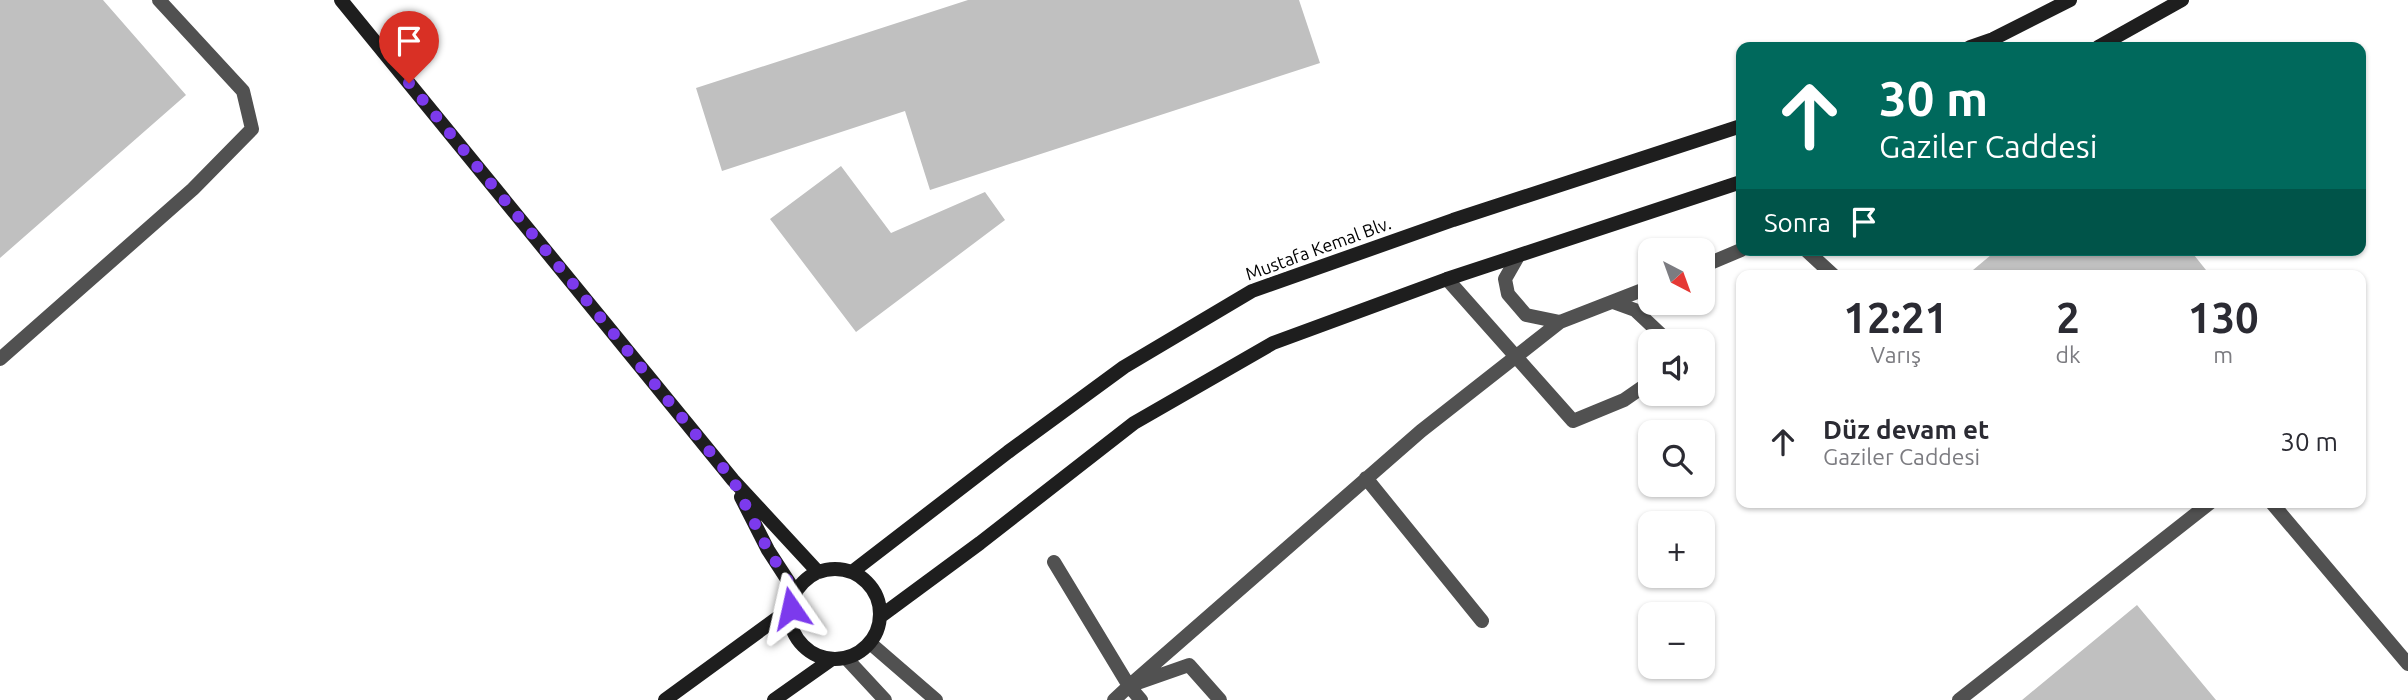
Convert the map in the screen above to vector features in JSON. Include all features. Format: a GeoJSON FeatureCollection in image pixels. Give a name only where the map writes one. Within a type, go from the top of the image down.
{"type":"FeatureCollection","features":[{"type":"Feature","properties":{"kind":"street"},"geometry":{"type":"LineString","coordinates":[[0,359],[193,189],[252,129],[243,90],[159,0]]}},
{"type":"Feature","properties":{"kind":"street"},"geometry":{"type":"LineString","coordinates":[[341,0],[733,480],[818,572]]}},
{"type":"Feature","properties":{"kind":"street"},"geometry":{"type":"LineString","coordinates":[[1984,42],[2070,0]]}},
{"type":"Feature","properties":{"kind":"street"},"geometry":{"type":"LineString","coordinates":[[2107,42],[2182,0]]}},
{"type":"Feature","properties":{"kind":"street","name":"Mustafa Kemal Blv."},"geometry":{"type":"LineString","coordinates":[[852,572],[1124,367],[1252,291],[1453,220],[1736,129]]}},
{"type":"Feature","properties":{"kind":"street"},"geometry":{"type":"LineString","coordinates":[[881,616],[1134,423],[1273,343],[1447,279],[1736,184]]}},
{"type":"Feature","properties":{"kind":"street"},"geometry":{"type":"LineString","coordinates":[[1715,261],[1736,252]]}},
{"type":"Feature","properties":{"kind":"street"},"geometry":{"type":"LineString","coordinates":[[1812,256],[1827,270]]}},
{"type":"Feature","properties":{"kind":"street"},"geometry":{"type":"LineString","coordinates":[[1517,258],[1506,279],[1508,294],[1526,315],[1560,322]]}},
{"type":"Feature","properties":{"kind":"street"},"geometry":{"type":"LineString","coordinates":[[1447,279],[1573,421],[1624,400],[1638,390]]}},
{"type":"Feature","properties":{"kind":"street"},"geometry":{"type":"LineString","coordinates":[[1114,700],[1421,431],[1560,322],[1638,292]]}},
{"type":"Feature","properties":{"kind":"street"},"geometry":{"type":"LineString","coordinates":[[1613,302],[1635,310],[1655,329]]}},
{"type":"Feature","properties":{"kind":"street"},"geometry":{"type":"LineString","coordinates":[[1366,478],[1482,621]]}},
{"type":"Feature","properties":{"kind":"street"},"geometry":{"type":"LineString","coordinates":[[733,480],[793,600],[791,623],[796,636],[805,648],[817,656],[839,658],[885,700]]}},
{"type":"Feature","properties":{"kind":"street"},"geometry":{"type":"LineString","coordinates":[[1959,700],[2203,508]]}},
{"type":"Feature","properties":{"kind":"street"},"geometry":{"type":"LineString","coordinates":[[2276,508],[2408,664]]}},
{"type":"Feature","properties":{"kind":"street"},"geometry":{"type":"LineString","coordinates":[[1054,562],[1129,686],[1141,700]]}},
{"type":"Feature","properties":{"kind":"street"},"geometry":{"type":"LineString","coordinates":[[665,700],[793,600],[805,581],[818,572],[832,569],[852,572],[862,577],[872,587],[879,601],[881,616],[870,643],[859,653],[839,658],[774,700]]}},
{"type":"Feature","properties":{"kind":"street"},"geometry":{"type":"LineString","coordinates":[[870,643],[936,700]]}},
{"type":"Feature","properties":{"kind":"street"},"geometry":{"type":"LineString","coordinates":[[1129,686],[1189,664],[1220,700]]}},
{"type":"Feature","properties":{"kind":"building"},"geometry":{"type":"Polygon","coordinates":[[[0,0],[103,0],[186,95],[0,258],[0,0]]]}},
{"type":"Feature","properties":{"kind":"building"},"geometry":{"type":"Polygon","coordinates":[[[968,0],[1299,0],[1320,63],[930,190],[905,111],[722,171],[696,88],[968,0]]]}},
{"type":"Feature","properties":{"kind":"building"},"geometry":{"type":"Polygon","coordinates":[[[841,166],[891,233],[985,192],[1005,220],[856,332],[770,219],[841,166]]]}},
{"type":"Feature","properties":{"kind":"building"},"geometry":{"type":"Polygon","coordinates":[[[1990,256],[2195,256],[2206,270],[1973,270],[1990,256]]]}},
{"type":"Feature","properties":{"kind":"building"},"geometry":{"type":"Polygon","coordinates":[[[2137,605],[2216,700],[2022,700],[2137,605]]]}},
{"type":"Feature","properties":{"kind":"route"},"geometry":{"type":"LineString","coordinates":[[409,83],[733,480],[768,550],[796,593],[791,608]]}}]}
